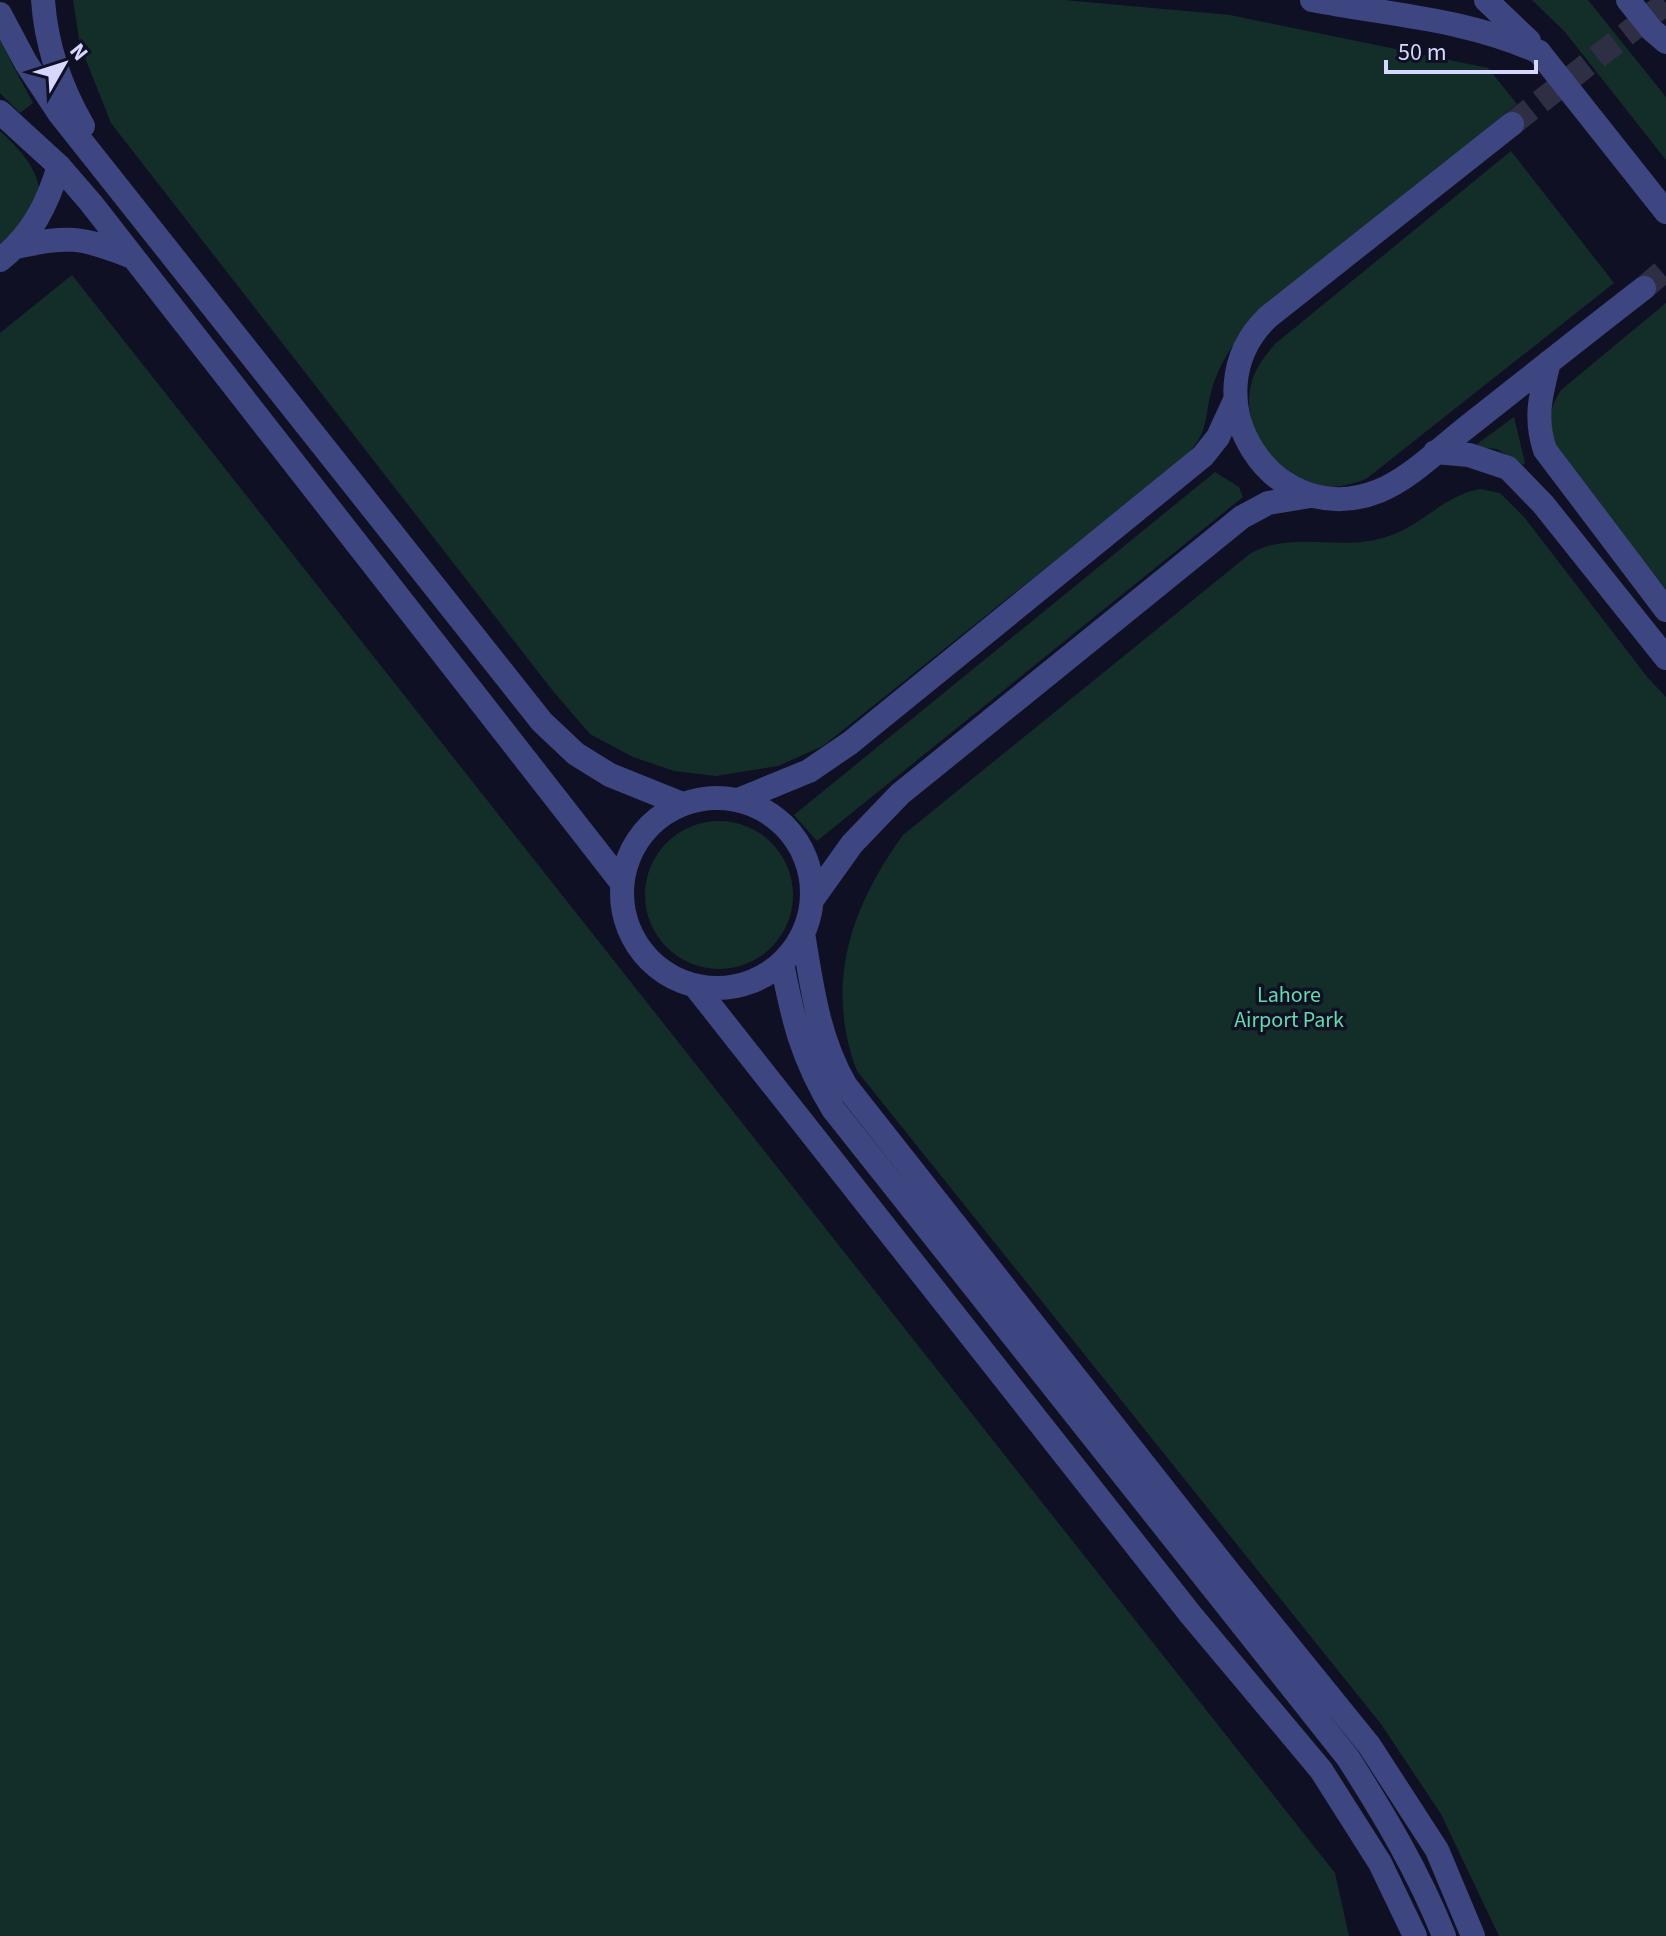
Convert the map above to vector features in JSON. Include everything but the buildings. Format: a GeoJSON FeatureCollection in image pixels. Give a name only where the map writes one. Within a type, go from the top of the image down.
{"type":"FeatureCollection","features":[{"type":"Feature","properties":{"kind":"street"},"geometry":{"type":"LineString","coordinates":[[43,0],[53,60],[74,111],[115,184]]}},
{"type":"Feature","properties":{"kind":"street"},"geometry":{"type":"LineString","coordinates":[[1312,0],[1461,24],[1501,35],[1539,52]]}},
{"type":"Feature","properties":{"kind":"street"},"geometry":{"type":"LineString","coordinates":[[1486,0],[1539,52],[1666,212]]}},
{"type":"Feature","properties":{"kind":"street"},"geometry":{"type":"LineString","coordinates":[[1628,0],[1666,42]]}},
{"type":"Feature","properties":{"kind":"street"},"geometry":{"type":"LineString","coordinates":[[0,14],[26,63],[59,113],[542,722],[576,754],[610,775],[682,804]]}},
{"type":"Feature","properties":{"kind":"street"},"geometry":{"type":"LineString","coordinates":[[0,112],[59,166],[91,203],[622,883]]}},
{"type":"Feature","properties":{"kind":"street"},"geometry":{"type":"LineString","coordinates":[[1313,496],[1291,487],[1262,464],[1243,432],[1235,400],[1239,360],[1259,326],[1512,124]]}},
{"type":"Feature","properties":{"kind":"street"},"geometry":{"type":"LineString","coordinates":[[8,253],[42,211],[59,166]]}},
{"type":"Feature","properties":{"kind":"street"},"geometry":{"type":"LineString","coordinates":[[8,253],[73,238],[95,242],[131,257]]}},
{"type":"Feature","properties":{"kind":"street"},"geometry":{"type":"LineString","coordinates":[[812,900],[852,844],[900,794],[1242,517],[1268,503],[1313,496],[1350,499],[1381,490],[1435,452],[1644,288]]}},
{"type":"Feature","properties":{"kind":"street"},"geometry":{"type":"LineString","coordinates":[[1549,362],[1538,409],[1539,432],[1545,450],[1666,610]]}},
{"type":"Feature","properties":{"kind":"street"},"geometry":{"type":"LineString","coordinates":[[738,800],[809,771],[875,724],[1203,456],[1218,437],[1235,400]]}},
{"type":"Feature","properties":{"kind":"street"},"geometry":{"type":"LineString","coordinates":[[1435,452],[1469,455],[1508,468],[1536,496],[1666,658]]}},
{"type":"Feature","properties":{"kind":"street"},"geometry":{"type":"LineString","coordinates":[[710,798],[738,800],[763,810],[785,826],[801,848],[810,873],[812,900],[803,933],[782,963],[763,977],[741,986],[718,989],[695,986],[673,978],[654,965],[639,948],[625,917],[622,883],[629,854],[656,819],[682,804],[710,798]]}},
{"type":"Feature","properties":{"kind":"street"},"geometry":{"type":"LineString","coordinates":[[803,933],[817,1019],[830,1056],[846,1086],[1369,1745],[1437,1850],[1473,1936]]}},
{"type":"Feature","properties":{"kind":"street"},"geometry":{"type":"LineString","coordinates":[[782,963],[795,1029],[817,1083],[833,1109],[1348,1758],[1409,1859],[1429,1897],[1444,1936]]}},
{"type":"Feature","properties":{"kind":"street"},"geometry":{"type":"LineString","coordinates":[[695,986],[1191,1615],[1321,1770],[1380,1863],[1415,1936]]}},
{"type":"Feature","properties":{"kind":"green space"},"geometry":{"type":"Polygon","coordinates":[[[73,0],[1064,0],[1230,15],[1488,68],[1517,104],[1254,320],[1235,342],[1221,367],[1213,385],[1200,438],[1187,455],[823,746],[778,766],[716,776],[674,771],[633,757],[590,734],[553,691],[111,123],[80,45],[73,0]]]}},
{"type":"Feature","properties":{"kind":"green space"},"geometry":{"type":"Polygon","coordinates":[[[1532,0],[1588,0],[1666,97],[1666,160],[1565,32],[1532,0]]]}},
{"type":"Feature","properties":{"kind":"green space"},"geometry":{"type":"Polygon","coordinates":[[[0,35],[33,103],[20,113],[0,93],[0,35]]]}},
{"type":"Feature","properties":{"kind":"green space"},"geometry":{"type":"Polygon","coordinates":[[[0,131],[32,168],[40,197],[0,255],[0,131]]]}},
{"type":"Feature","properties":{"kind":"green space"},"geometry":{"type":"Polygon","coordinates":[[[1511,151],[1614,283],[1366,479],[1330,487],[1294,477],[1266,452],[1251,418],[1249,400],[1252,381],[1262,361],[1275,344],[1511,151]]]}},
{"type":"Feature","properties":{"kind":"green space"},"geometry":{"type":"Polygon","coordinates":[[[72,275],[1335,1873],[1349,1936],[0,1936],[0,333],[72,275]]]}},
{"type":"Feature","properties":{"kind":"green space"},"geometry":{"type":"Polygon","coordinates":[[[1666,303],[1666,589],[1554,448],[1550,424],[1553,405],[1561,390],[1666,303]]]}},
{"type":"Feature","properties":{"kind":"green space"},"geometry":{"type":"Polygon","coordinates":[[[1514,417],[1523,465],[1497,449],[1478,447],[1477,444],[1514,417]]]}},
{"type":"Feature","properties":{"kind":"green space"},"geometry":{"type":"Polygon","coordinates":[[[1215,472],[1239,487],[1243,497],[817,841],[794,815],[1215,472]]]}},
{"type":"Feature","properties":{"kind":"green space","name":"Lahore Airport Park"},"geometry":{"type":"Polygon","coordinates":[[[1480,489],[1500,493],[1524,517],[1666,697],[1666,1936],[1499,1936],[1441,1814],[1381,1724],[857,1071],[847,1039],[843,1008],[843,977],[857,918],[869,890],[903,835],[1251,553],[1283,543],[1352,543],[1386,537],[1454,498],[1480,489]]]}},
{"type":"Feature","properties":{"kind":"green space"},"geometry":{"type":"Polygon","coordinates":[[[719,821],[747,827],[771,843],[787,867],[793,895],[787,923],[771,947],[747,963],[719,969],[691,963],[667,947],[651,923],[645,895],[651,867],[667,843],[691,827],[719,821]]]}},
{"type":"Feature","properties":{"kind":"tunnel"},"geometry":{"type":"LineString","coordinates":[[1512,124],[1666,3]]}},
{"type":"Feature","properties":{"kind":"tunnel"},"geometry":{"type":"LineString","coordinates":[[1644,288],[1666,269]]}}]}
